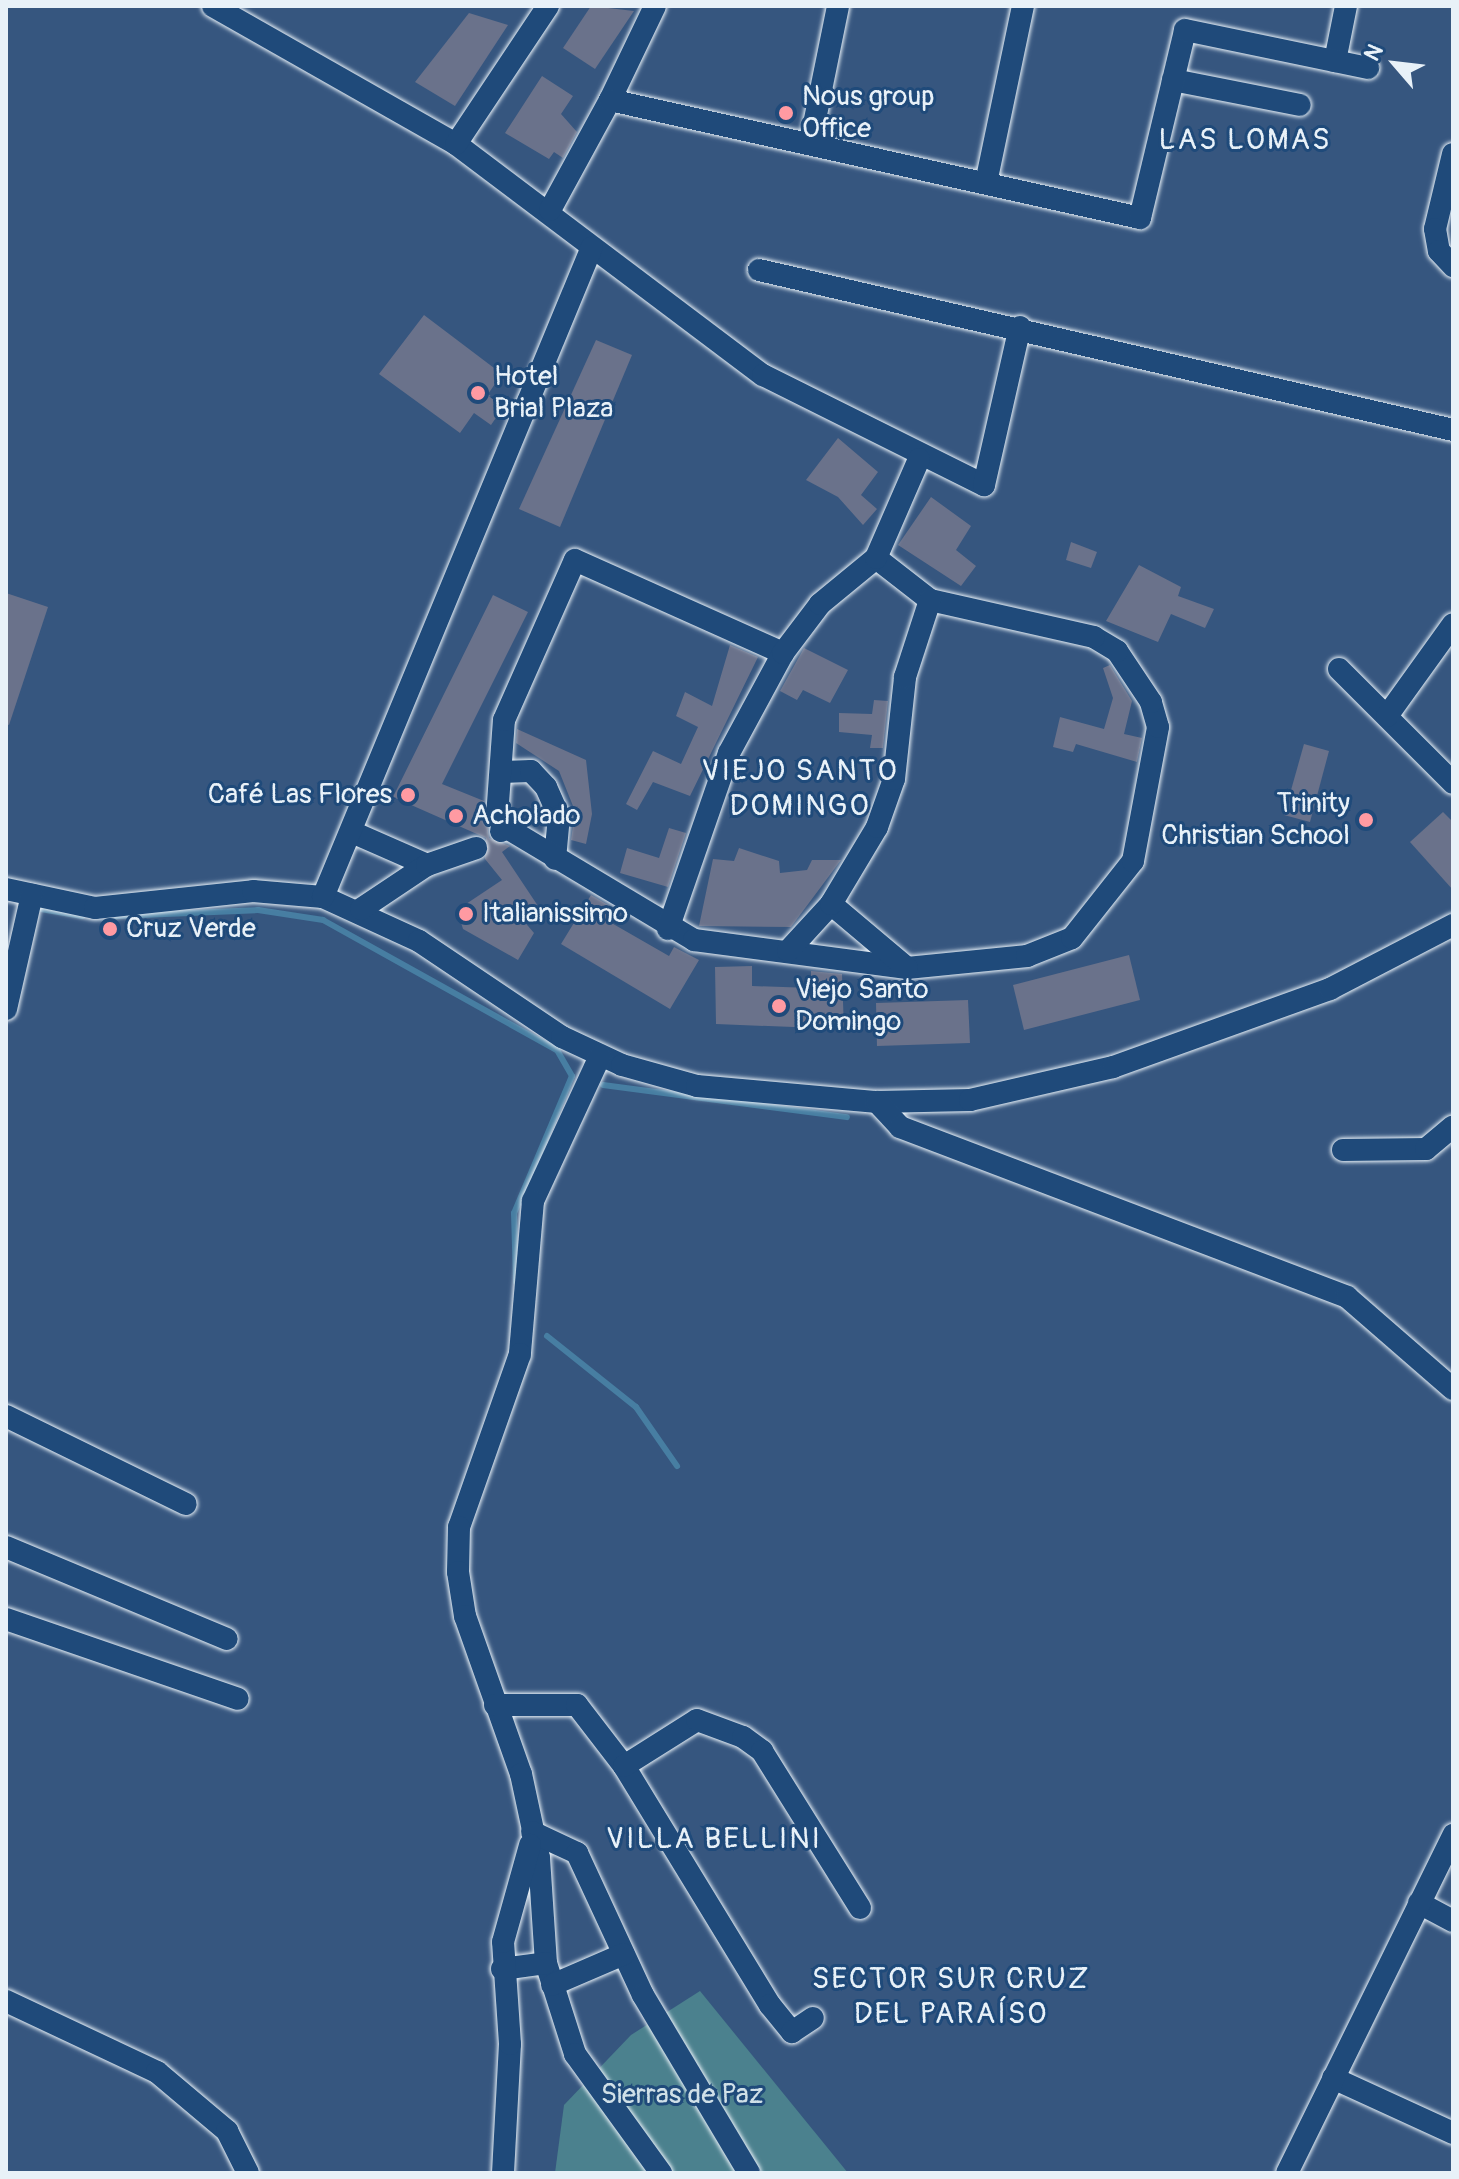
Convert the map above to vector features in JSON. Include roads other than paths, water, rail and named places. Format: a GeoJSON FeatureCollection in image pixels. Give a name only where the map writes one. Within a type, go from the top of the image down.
{"type":"FeatureCollection","features":[{"type":"Feature","properties":{"kind":"street"},"geometry":{"type":"LineString","coordinates":[[213,6],[456,144],[550,210],[592,247],[763,375],[919,459],[984,485],[1020,327]]}},
{"type":"Feature","properties":{"kind":"street"},"geometry":{"type":"LineString","coordinates":[[456,144],[548,6]]}},
{"type":"Feature","properties":{"kind":"street"},"geometry":{"type":"LineString","coordinates":[[550,210],[610,100],[655,6]]}},
{"type":"Feature","properties":{"kind":"street"},"geometry":{"type":"LineString","coordinates":[[810,144],[838,6]]}},
{"type":"Feature","properties":{"kind":"street"},"geometry":{"type":"LineString","coordinates":[[986,183],[1023,6]]}},
{"type":"Feature","properties":{"kind":"street"},"geometry":{"type":"LineString","coordinates":[[1335,61],[1346,6]]}},
{"type":"Feature","properties":{"kind":"street"},"geometry":{"type":"LineString","coordinates":[[610,100],[1140,218],[1185,30],[1368,68]]}},
{"type":"Feature","properties":{"kind":"street"},"geometry":{"type":"LineString","coordinates":[[1173,80],[1300,105]]}},
{"type":"Feature","properties":{"kind":"street"},"geometry":{"type":"LineString","coordinates":[[1453,154],[1435,229],[1439,251],[1453,266]]}},
{"type":"Feature","properties":{"kind":"street"},"geometry":{"type":"LineString","coordinates":[[323,897],[592,247]]}},
{"type":"Feature","properties":{"kind":"street"},"geometry":{"type":"LineString","coordinates":[[759,270],[1020,327],[1453,430]]}},
{"type":"Feature","properties":{"kind":"street"},"geometry":{"type":"LineString","coordinates":[[668,929],[729,753],[783,653],[820,604],[876,558],[919,459]]}},
{"type":"Feature","properties":{"kind":"street"},"geometry":{"type":"LineString","coordinates":[[783,653],[575,560],[504,720],[497,817],[504,829],[668,929],[694,940],[907,968],[1027,956],[1072,938],[1133,861],[1158,727],[1151,702],[1117,651],[1094,637],[930,600],[876,558]]}},
{"type":"Feature","properties":{"kind":"street"},"geometry":{"type":"LineString","coordinates":[[788,951],[831,904],[877,827],[894,779],[905,677],[930,600]]}},
{"type":"Feature","properties":{"kind":"street"},"geometry":{"type":"LineString","coordinates":[[1387,716],[1453,624]]}},
{"type":"Feature","properties":{"kind":"street"},"geometry":{"type":"LineString","coordinates":[[1339,669],[1452,781]]}},
{"type":"Feature","properties":{"kind":"street"},"geometry":{"type":"LineString","coordinates":[[502,772],[531,771],[546,787],[559,816],[555,859]]}},
{"type":"Feature","properties":{"kind":"street"},"geometry":{"type":"LineString","coordinates":[[352,832],[427,865]]}},
{"type":"Feature","properties":{"kind":"street"},"geometry":{"type":"LineString","coordinates":[[361,909],[427,865],[476,848]]}},
{"type":"Feature","properties":{"kind":"street"},"geometry":{"type":"LineString","coordinates":[[6,889],[95,908],[253,891],[323,897],[361,909],[600,1056],[697,1086],[877,1102],[970,1100],[1113,1067],[1330,989],[1453,925]]}},
{"type":"Feature","properties":{"kind":"street"},"geometry":{"type":"LineString","coordinates":[[6,1009],[32,895]]}},
{"type":"Feature","properties":{"kind":"street"},"geometry":{"type":"LineString","coordinates":[[831,904],[907,968]]}},
{"type":"Feature","properties":{"kind":"street"},"geometry":{"type":"LineString","coordinates":[[600,1056],[533,1201],[520,1354],[459,1527],[465,1616],[532,1832],[549,1974],[575,2054],[661,2173]]}},
{"type":"Feature","properties":{"kind":"street"},"geometry":{"type":"LineString","coordinates":[[877,1102],[900,1127],[1347,1297],[1453,1389]]}},
{"type":"Feature","properties":{"kind":"street"},"geometry":{"type":"LineString","coordinates":[[1343,1150],[1426,1149],[1453,1126]]}},
{"type":"Feature","properties":{"kind":"street"},"geometry":{"type":"LineString","coordinates":[[6,1416],[186,1504]]}},
{"type":"Feature","properties":{"kind":"street"},"geometry":{"type":"LineString","coordinates":[[6,1547],[227,1639]]}},
{"type":"Feature","properties":{"kind":"street"},"geometry":{"type":"LineString","coordinates":[[6,1619],[238,1699]]}},
{"type":"Feature","properties":{"kind":"street"},"geometry":{"type":"LineString","coordinates":[[495,1705],[577,1705],[624,1766],[770,2005],[792,2032],[813,2018]]}},
{"type":"Feature","properties":{"kind":"street"},"geometry":{"type":"LineString","coordinates":[[624,1766],[697,1720],[743,1737],[762,1751],[860,1908]]}},
{"type":"Feature","properties":{"kind":"street"},"geometry":{"type":"LineString","coordinates":[[532,1832],[577,1853],[624,1954],[749,2173]]}},
{"type":"Feature","properties":{"kind":"street"},"geometry":{"type":"LineString","coordinates":[[503,2173],[510,2044],[502,1969],[532,1832]]}},
{"type":"Feature","properties":{"kind":"street"},"geometry":{"type":"LineString","coordinates":[[1287,2173],[1453,1835]]}},
{"type":"Feature","properties":{"kind":"street"},"geometry":{"type":"LineString","coordinates":[[1419,1903],[1453,1921]]}},
{"type":"Feature","properties":{"kind":"street"},"geometry":{"type":"LineString","coordinates":[[502,1969],[549,1974],[624,1954]]}},
{"type":"Feature","properties":{"kind":"street"},"geometry":{"type":"LineString","coordinates":[[6,2001],[157,2072],[227,2131],[248,2173]]}},
{"type":"Feature","properties":{"kind":"street"},"geometry":{"type":"LineString","coordinates":[[1333,2078],[1453,2133]]}},
{"type":"Feature","properties":{"kind":"waterway"},"geometry":{"type":"LineString","coordinates":[[35,908],[82,916]]}},
{"type":"Feature","properties":{"kind":"waterway"},"geometry":{"type":"LineString","coordinates":[[117,916],[258,910],[323,920],[557,1050],[572,1076],[514,1213],[516,1282]]}},
{"type":"Feature","properties":{"kind":"waterway"},"geometry":{"type":"LineString","coordinates":[[603,1085],[847,1117]]}},
{"type":"Feature","properties":{"kind":"waterway"},"geometry":{"type":"LineString","coordinates":[[547,1336],[636,1407],[677,1466]]}},
{"type":"Feature","properties":{"kind":"place","name":"Nous group Office"},"geometry":{"type":"Point","coordinates":[786,113]}},
{"type":"Feature","properties":{"kind":"place","name":"Hotel Brial Plaza"},"geometry":{"type":"Point","coordinates":[478,393]}},
{"type":"Feature","properties":{"kind":"place","name":"Café Las Flores"},"geometry":{"type":"Point","coordinates":[408,795]}},
{"type":"Feature","properties":{"kind":"place","name":"Acholado"},"geometry":{"type":"Point","coordinates":[456,816]}},
{"type":"Feature","properties":{"kind":"place","name":"Trinity Christian School"},"geometry":{"type":"Point","coordinates":[1366,820]}},
{"type":"Feature","properties":{"kind":"place","name":"Italianissimo"},"geometry":{"type":"Point","coordinates":[466,914]}},
{"type":"Feature","properties":{"kind":"place","name":"Cruz Verde"},"geometry":{"type":"Point","coordinates":[110,929]}},
{"type":"Feature","properties":{"kind":"place","name":"Viejo Santo Domingo"},"geometry":{"type":"Point","coordinates":[779,1006]}},
{"type":"Feature","properties":{"kind":"district","name":"LAS LOMAS"},"geometry":{"type":"Point","coordinates":[1245,140]}},
{"type":"Feature","properties":{"kind":"district","name":"VIEJO SANTO DOMINGO"},"geometry":{"type":"Point","coordinates":[800,788]}},
{"type":"Feature","properties":{"kind":"district","name":"VILLA BELLINI"},"geometry":{"type":"Point","coordinates":[714,1839]}},
{"type":"Feature","properties":{"kind":"district","name":"SECTOR SUR CRUZ DEL PARAÍSO"},"geometry":{"type":"Point","coordinates":[951,1996]}},
{"type":"Feature","properties":{"kind":"park label","name":"Sierras de Paz"},"geometry":{"type":"Point","coordinates":[682,2095]}}]}
